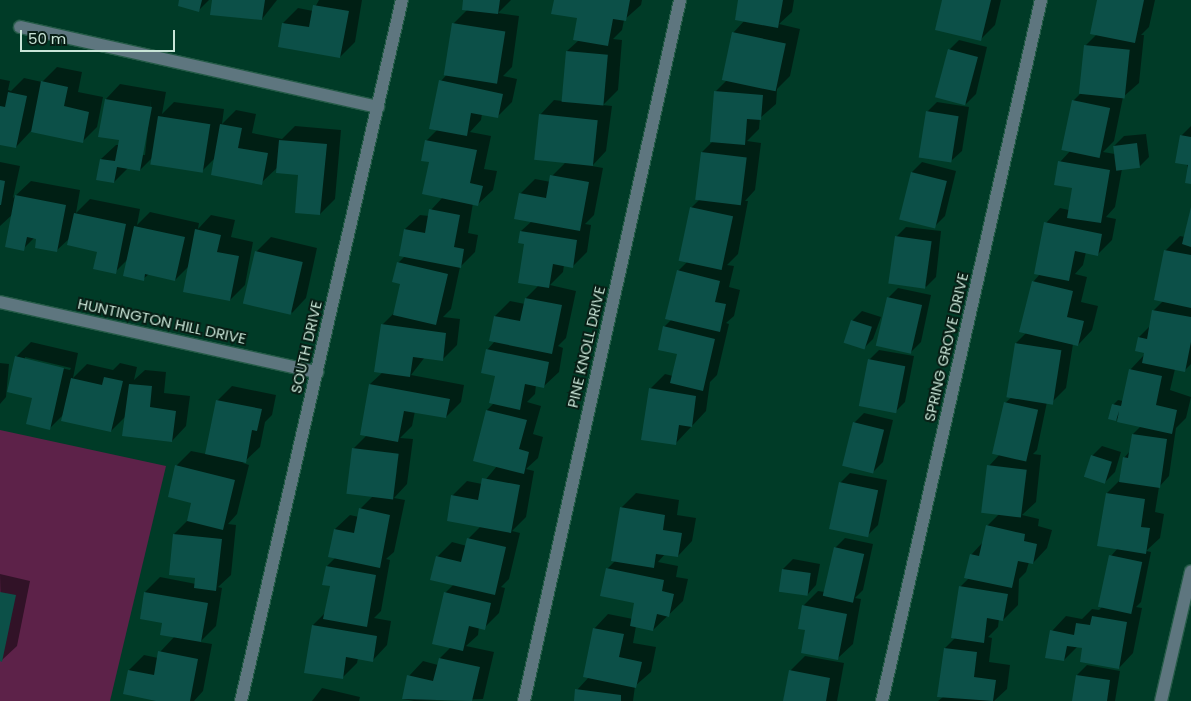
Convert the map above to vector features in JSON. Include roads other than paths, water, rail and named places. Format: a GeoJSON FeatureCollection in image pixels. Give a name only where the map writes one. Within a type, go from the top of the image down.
{"type":"FeatureCollection","features":[{"type":"Feature","properties":{"kind":"street","name":"SOUTH DRIVE"},"geometry":{"type":"LineString","coordinates":[[241,701],[402,0]]}},
{"type":"Feature","properties":{"kind":"street","name":"PINE KNOLL DRIVE"},"geometry":{"type":"LineString","coordinates":[[524,701],[680,0]]}},
{"type":"Feature","properties":{"kind":"street","name":"SPRING GROVE DRIVE"},"geometry":{"type":"LineString","coordinates":[[882,701],[1041,0]]}},
{"type":"Feature","properties":{"kind":"street"},"geometry":{"type":"LineString","coordinates":[[20,27],[378,107]]}},
{"type":"Feature","properties":{"kind":"street","name":"HUNTINGTON HILL DRIVE"},"geometry":{"type":"LineString","coordinates":[[0,302],[317,372]]}},
{"type":"Feature","properties":{"kind":"street"},"geometry":{"type":"LineString","coordinates":[[1161,701],[1191,571]]}}]}
